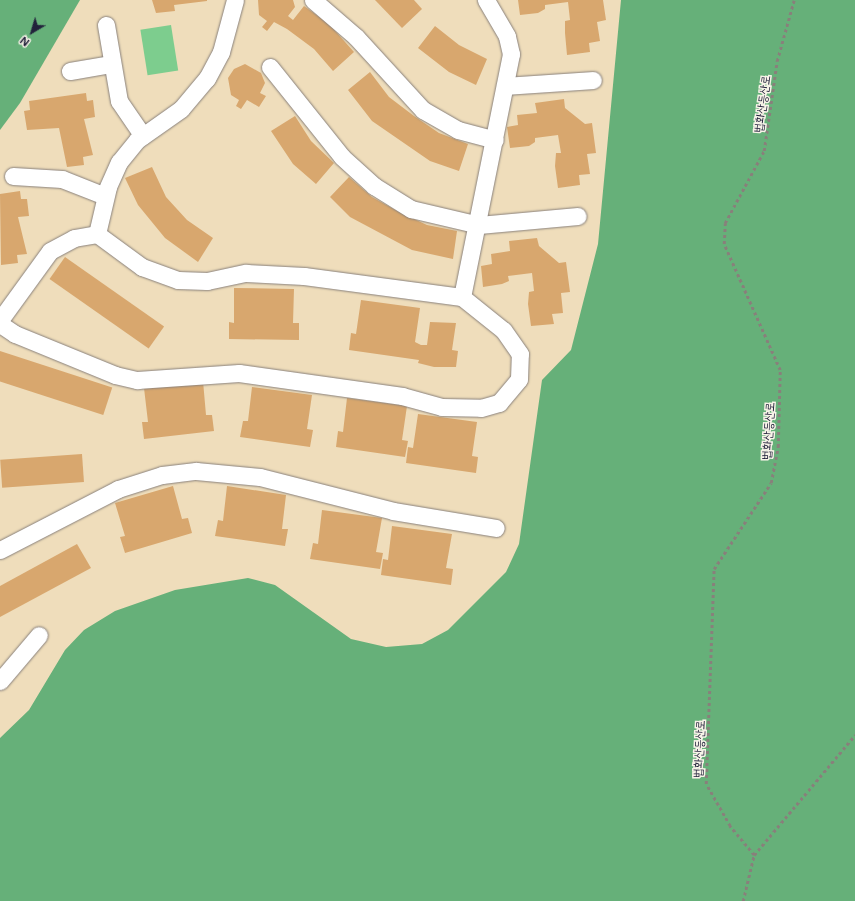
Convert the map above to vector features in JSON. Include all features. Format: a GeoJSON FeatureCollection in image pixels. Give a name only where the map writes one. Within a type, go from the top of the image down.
{"type":"FeatureCollection","features":[{"type":"Feature","properties":{"kind":"lane"},"geometry":{"type":"LineString","coordinates":[[97,234],[105,196],[119,162],[143,136],[182,109],[207,78],[219,58],[235,0]]}},
{"type":"Feature","properties":{"kind":"lane"},"geometry":{"type":"LineString","coordinates":[[313,0],[356,37],[423,110],[458,130],[495,140]]}},
{"type":"Feature","properties":{"kind":"lane"},"geometry":{"type":"LineString","coordinates":[[462,297],[479,225],[511,54],[508,36],[486,0]]}},
{"type":"Feature","properties":{"kind":"lane"},"geometry":{"type":"LineString","coordinates":[[106,25],[111,64],[119,101],[143,136]]}},
{"type":"Feature","properties":{"kind":"lane"},"geometry":{"type":"LineString","coordinates":[[70,70],[111,64]]}},
{"type":"Feature","properties":{"kind":"lane"},"geometry":{"type":"LineString","coordinates":[[270,67],[328,141],[374,186],[425,214],[479,225],[578,216]]}},
{"type":"Feature","properties":{"kind":"lane"},"geometry":{"type":"LineString","coordinates":[[505,86],[593,80]]}},
{"type":"Feature","properties":{"kind":"lane"},"geometry":{"type":"LineString","coordinates":[[12,176],[62,179],[105,196]]}},
{"type":"Feature","properties":{"kind":"lane"},"geometry":{"type":"LineString","coordinates":[[0,320],[50,251],[74,238],[97,234],[133,262],[178,280],[207,281],[246,273],[304,276],[462,297],[503,330],[520,354],[519,379],[508,394],[490,406],[442,408],[402,396],[239,373],[126,378],[15,334],[0,324]]}},
{"type":"Feature","properties":{"kind":"lane"},"geometry":{"type":"LineString","coordinates":[[0,550],[118,489],[162,476],[196,471],[260,477],[393,512],[496,528]]}},
{"type":"Feature","properties":{"kind":"lane"},"geometry":{"type":"LineString","coordinates":[[0,681],[39,635]]}},
{"type":"Feature","properties":{"kind":"path","name":"법화산등산로"},"geometry":{"type":"LineString","coordinates":[[754,855],[730,826],[706,784],[714,569],[771,483],[778,447],[780,370],[724,244],[726,223],[764,151],[777,61],[794,0]]}},
{"type":"Feature","properties":{"kind":"path"},"geometry":{"type":"LineString","coordinates":[[742,901],[754,855],[855,735]]}},
{"type":"Feature","properties":{"kind":"green space"},"geometry":{"type":"Polygon","coordinates":[[[0,0],[80,0],[20,103],[0,130],[0,0]]]}},
{"type":"Feature","properties":{"kind":"green space"},"geometry":{"type":"Polygon","coordinates":[[[621,0],[855,0],[855,901],[0,901],[0,738],[29,710],[65,650],[84,630],[115,611],[175,590],[248,578],[275,585],[351,639],[386,647],[422,644],[448,630],[506,572],[519,544],[542,380],[571,350],[598,244],[621,0]]]}},
{"type":"Feature","properties":{"kind":"green space"},"geometry":{"type":"Polygon","coordinates":[[[171,25],[178,70],[148,75],[140,30],[171,25]]]}},
{"type":"Feature","properties":{"kind":"building"},"geometry":{"type":"Polygon","coordinates":[[[152,0],[207,1],[174,5],[175,11],[156,13],[152,0]]]}},
{"type":"Feature","properties":{"kind":"building"},"geometry":{"type":"Polygon","coordinates":[[[258,0],[293,0],[295,7],[288,16],[293,20],[304,6],[329,24],[354,52],[333,71],[314,49],[287,29],[274,22],[267,31],[262,27],[267,21],[259,15],[258,0]]]}},
{"type":"Feature","properties":{"kind":"building"},"geometry":{"type":"Polygon","coordinates":[[[375,0],[414,0],[422,9],[402,28],[375,0]]]}},
{"type":"Feature","properties":{"kind":"building"},"geometry":{"type":"Polygon","coordinates":[[[518,0],[603,0],[606,20],[597,22],[600,41],[589,43],[590,52],[567,55],[565,21],[570,20],[568,2],[545,5],[545,9],[538,13],[520,15],[518,0]]]}},
{"type":"Feature","properties":{"kind":"building"},"geometry":{"type":"Polygon","coordinates":[[[435,26],[459,45],[487,59],[476,85],[449,72],[418,48],[435,26]]]}},
{"type":"Feature","properties":{"kind":"building"},"geometry":{"type":"Polygon","coordinates":[[[245,64],[261,73],[265,83],[260,93],[266,96],[259,107],[247,100],[241,109],[236,106],[239,100],[231,95],[228,78],[234,69],[245,64]]]}},
{"type":"Feature","properties":{"kind":"building"},"geometry":{"type":"Polygon","coordinates":[[[370,72],[389,97],[414,116],[439,133],[468,144],[459,171],[430,161],[372,121],[348,90],[370,72]]]}},
{"type":"Feature","properties":{"kind":"building"},"geometry":{"type":"Polygon","coordinates":[[[86,93],[87,101],[93,100],[95,117],[84,119],[93,155],[83,157],[84,165],[67,167],[59,128],[27,130],[24,111],[30,110],[29,101],[86,93]]]}},
{"type":"Feature","properties":{"kind":"building"},"geometry":{"type":"Polygon","coordinates":[[[564,99],[565,108],[585,124],[592,123],[596,153],[587,154],[590,174],[579,175],[580,185],[558,188],[555,166],[556,153],[561,153],[558,135],[535,138],[535,142],[529,146],[510,148],[507,127],[518,125],[517,115],[537,113],[535,103],[564,99]]]}},
{"type":"Feature","properties":{"kind":"building"},"geometry":{"type":"Polygon","coordinates":[[[295,116],[311,141],[334,163],[316,184],[293,164],[271,131],[295,116]]]}},
{"type":"Feature","properties":{"kind":"building"},"geometry":{"type":"Polygon","coordinates":[[[152,167],[166,197],[187,220],[213,238],[198,262],[165,238],[138,205],[125,178],[152,167]]]}},
{"type":"Feature","properties":{"kind":"building"},"geometry":{"type":"Polygon","coordinates":[[[349,177],[372,197],[399,212],[427,225],[457,231],[453,259],[412,250],[350,217],[330,197],[349,177]]]}},
{"type":"Feature","properties":{"kind":"building"},"geometry":{"type":"Polygon","coordinates":[[[20,191],[21,199],[27,199],[29,216],[18,217],[27,254],[17,255],[18,263],[1,265],[0,194],[20,191]]]}},
{"type":"Feature","properties":{"kind":"building"},"geometry":{"type":"Polygon","coordinates":[[[537,238],[539,246],[559,263],[566,262],[570,292],[561,293],[563,313],[552,314],[554,324],[531,326],[528,304],[529,292],[534,291],[532,273],[508,276],[509,281],[502,284],[483,287],[481,266],[492,264],[491,254],[510,251],[509,241],[537,238]]]}},
{"type":"Feature","properties":{"kind":"building"},"geometry":{"type":"Polygon","coordinates":[[[65,257],[164,326],[149,349],[50,279],[65,257]]]}},
{"type":"Feature","properties":{"kind":"building"},"geometry":{"type":"Polygon","coordinates":[[[234,288],[294,289],[293,323],[299,323],[299,340],[229,339],[229,322],[234,323],[234,288]]]}},
{"type":"Feature","properties":{"kind":"building"},"geometry":{"type":"Polygon","coordinates":[[[361,300],[420,308],[415,342],[421,345],[427,345],[430,322],[456,323],[452,350],[458,351],[456,367],[434,367],[418,363],[419,360],[349,350],[351,333],[356,334],[361,300]]]}},
{"type":"Feature","properties":{"kind":"building"},"geometry":{"type":"Polygon","coordinates":[[[0,351],[112,387],[103,415],[0,381],[0,351]]]}},
{"type":"Feature","properties":{"kind":"building"},"geometry":{"type":"Polygon","coordinates":[[[203,381],[206,415],[212,415],[214,431],[144,439],[142,422],[148,422],[144,388],[203,381]]]}},
{"type":"Feature","properties":{"kind":"building"},"geometry":{"type":"Polygon","coordinates":[[[252,387],[312,395],[307,429],[313,430],[310,447],[240,437],[243,421],[248,421],[252,387]]]}},
{"type":"Feature","properties":{"kind":"building"},"geometry":{"type":"Polygon","coordinates":[[[347,398],[407,406],[402,440],[408,441],[405,457],[336,447],[338,431],[343,432],[347,398]]]}},
{"type":"Feature","properties":{"kind":"building"},"geometry":{"type":"Polygon","coordinates":[[[418,414],[477,422],[472,456],[478,457],[476,473],[406,463],[408,447],[413,448],[418,414]]]}},
{"type":"Feature","properties":{"kind":"building"},"geometry":{"type":"Polygon","coordinates":[[[82,454],[84,482],[2,488],[0,460],[82,454]]]}},
{"type":"Feature","properties":{"kind":"building"},"geometry":{"type":"Polygon","coordinates":[[[173,486],[182,519],[188,518],[192,533],[125,553],[120,537],[125,536],[115,503],[173,486]]]}},
{"type":"Feature","properties":{"kind":"building"},"geometry":{"type":"Polygon","coordinates":[[[227,486],[286,495],[282,529],[288,529],[285,546],[215,536],[218,520],[223,521],[227,486]]]}},
{"type":"Feature","properties":{"kind":"building"},"geometry":{"type":"Polygon","coordinates":[[[322,510],[382,518],[376,552],[383,553],[380,569],[310,559],[313,543],[318,544],[322,510]]]}},
{"type":"Feature","properties":{"kind":"building"},"geometry":{"type":"Polygon","coordinates":[[[392,526],[452,534],[446,568],[453,569],[451,585],[381,575],[383,559],[388,560],[392,526]]]}},
{"type":"Feature","properties":{"kind":"building"},"geometry":{"type":"Polygon","coordinates":[[[77,544],[91,568],[0,617],[0,586],[77,544]]]}}]}
